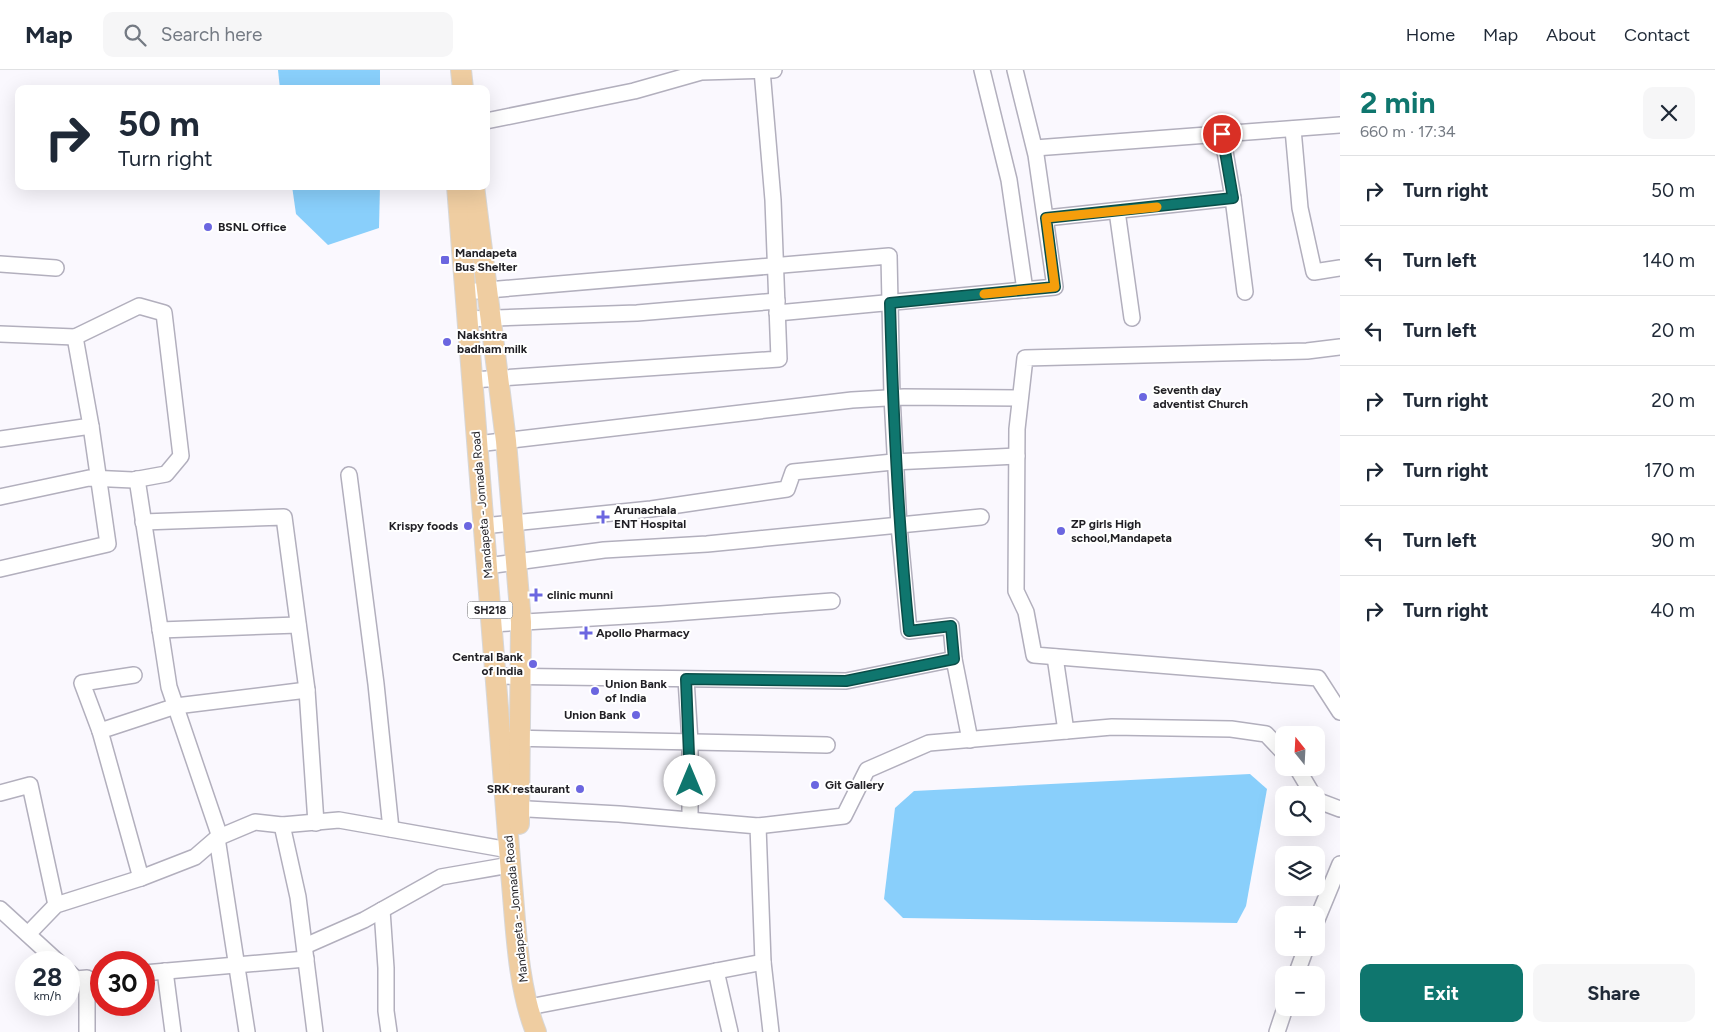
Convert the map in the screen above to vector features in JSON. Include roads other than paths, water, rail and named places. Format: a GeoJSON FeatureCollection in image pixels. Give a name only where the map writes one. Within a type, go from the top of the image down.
{"type":"FeatureCollection","features":[{"type":"Feature","properties":{"kind":"main road"},"geometry":{"type":"LineString","coordinates":[[447,70],[449,85]]}},
{"type":"Feature","properties":{"kind":"main road"},"geometry":{"type":"LineString","coordinates":[[461,70],[463,85]]}},
{"type":"Feature","properties":{"kind":"main road","name":"Mandapeta - Jonnada Road"},"geometry":{"type":"LineString","coordinates":[[456,190],[495,676],[510,738],[512,808],[510,858],[520,963],[533,1006],[531,1019],[536,1032]]}},
{"type":"Feature","properties":{"kind":"main road","name":"SH218"},"geometry":{"type":"LineString","coordinates":[[474,190],[489,318],[506,441],[521,622],[520,677],[510,738]]}},
{"type":"Feature","properties":{"kind":"main road","name":"SH218"},"geometry":{"type":"LineString","coordinates":[[512,808],[532,975],[533,1006],[543,1032]]}},
{"type":"Feature","properties":{"kind":"street"},"geometry":{"type":"LineString","coordinates":[[472,380],[778,359],[776,266],[766,70],[701,72],[634,91],[490,120]]}},
{"type":"Feature","properties":{"kind":"street"},"geometry":{"type":"LineString","coordinates":[[982,70],[1009,180],[1025,290]]}},
{"type":"Feature","properties":{"kind":"street"},"geometry":{"type":"LineString","coordinates":[[467,320],[890,303],[1055,287],[1035,148],[1016,70]]}},
{"type":"Feature","properties":{"kind":"street"},"geometry":{"type":"LineString","coordinates":[[1035,148],[1340,125]]}},
{"type":"Feature","properties":{"kind":"street"},"geometry":{"type":"LineString","coordinates":[[1293,129],[1300,208],[1314,272],[1340,268]]}},
{"type":"Feature","properties":{"kind":"street"},"geometry":{"type":"LineString","coordinates":[[1222,134],[1233,198],[1245,292]]}},
{"type":"Feature","properties":{"kind":"street"},"geometry":{"type":"LineString","coordinates":[[1046,218],[1233,198]]}},
{"type":"Feature","properties":{"kind":"street"},"geometry":{"type":"LineString","coordinates":[[1117,211],[1132,318]]}},
{"type":"Feature","properties":{"kind":"street"},"geometry":{"type":"LineString","coordinates":[[465,292],[889,256],[892,398],[899,526],[909,631],[951,626],[954,659],[970,740]]}},
{"type":"Feature","properties":{"kind":"street"},"geometry":{"type":"LineString","coordinates":[[0,264],[56,268]]}},
{"type":"Feature","properties":{"kind":"street"},"geometry":{"type":"LineString","coordinates":[[0,334],[75,338],[139,306],[164,313],[181,456],[166,474],[137,479],[90,478],[0,497]]}},
{"type":"Feature","properties":{"kind":"street"},"geometry":{"type":"LineString","coordinates":[[0,568],[108,544],[91,426],[75,338]]}},
{"type":"Feature","properties":{"kind":"street"},"geometry":{"type":"LineString","coordinates":[[1340,347],[1307,351],[1025,358],[1017,429],[1016,591],[1026,612],[1034,655],[1318,678],[1340,712]]}},
{"type":"Feature","properties":{"kind":"street"},"geometry":{"type":"LineString","coordinates":[[477,444],[852,400],[892,398],[1020,398]]}},
{"type":"Feature","properties":{"kind":"street"},"geometry":{"type":"LineString","coordinates":[[0,439],[91,426]]}},
{"type":"Feature","properties":{"kind":"street"},"geometry":{"type":"LineString","coordinates":[[484,526],[651,509],[788,489],[793,472],[896,462],[1017,456]]}},
{"type":"Feature","properties":{"kind":"street"},"geometry":{"type":"LineString","coordinates":[[349,476],[376,684],[391,829]]}},
{"type":"Feature","properties":{"kind":"street"},"geometry":{"type":"LineString","coordinates":[[137,479],[169,686],[218,838],[247,1032]]}},
{"type":"Feature","properties":{"kind":"street"},"geometry":{"type":"LineString","coordinates":[[143,522],[284,517],[307,690],[316,823]]}},
{"type":"Feature","properties":{"kind":"street"},"geometry":{"type":"LineString","coordinates":[[487,566],[604,550],[707,544],[981,517]]}},
{"type":"Feature","properties":{"kind":"street"},"geometry":{"type":"LineString","coordinates":[[491,624],[662,614],[832,601]]}},
{"type":"Feature","properties":{"kind":"street"},"geometry":{"type":"LineString","coordinates":[[160,630],[298,625]]}},
{"type":"Feature","properties":{"kind":"street"},"geometry":{"type":"LineString","coordinates":[[1055,657],[1066,731]]}},
{"type":"Feature","properties":{"kind":"street"},"geometry":{"type":"LineString","coordinates":[[495,676],[846,681],[954,659]]}},
{"type":"Feature","properties":{"kind":"street"},"geometry":{"type":"LineString","coordinates":[[134,675],[82,683],[100,731],[141,878]]}},
{"type":"Feature","properties":{"kind":"street"},"geometry":{"type":"LineString","coordinates":[[686,679],[690,742],[690,820]]}},
{"type":"Feature","properties":{"kind":"street"},"geometry":{"type":"LineString","coordinates":[[100,731],[176,706],[307,690]]}},
{"type":"Feature","properties":{"kind":"street"},"geometry":{"type":"LineString","coordinates":[[512,808],[619,814],[758,826],[844,816],[867,770],[929,744],[1112,727],[1230,729],[1266,734],[1275,744]]}},
{"type":"Feature","properties":{"kind":"street"},"geometry":{"type":"LineString","coordinates":[[510,738],[827,745]]}},
{"type":"Feature","properties":{"kind":"street"},"geometry":{"type":"LineString","coordinates":[[0,793],[30,785],[56,905]]}},
{"type":"Feature","properties":{"kind":"street"},"geometry":{"type":"LineString","coordinates":[[1325,803],[1340,809]]}},
{"type":"Feature","properties":{"kind":"street"},"geometry":{"type":"LineString","coordinates":[[28,934],[56,905],[141,878],[195,857],[218,838],[255,822],[282,825],[340,820],[391,829],[510,858]]}},
{"type":"Feature","properties":{"kind":"street"},"geometry":{"type":"LineString","coordinates":[[282,825],[298,896],[315,1032]]}},
{"type":"Feature","properties":{"kind":"street"},"geometry":{"type":"LineString","coordinates":[[758,826],[763,962],[771,1032]]}},
{"type":"Feature","properties":{"kind":"street"},"geometry":{"type":"LineString","coordinates":[[155,972],[237,964],[305,952],[441,877],[510,858]]}},
{"type":"Feature","properties":{"kind":"street"},"geometry":{"type":"LineString","coordinates":[[1323,906],[1340,864]]}},
{"type":"Feature","properties":{"kind":"street"},"geometry":{"type":"LineString","coordinates":[[0,909],[46,951]]}},
{"type":"Feature","properties":{"kind":"street"},"geometry":{"type":"LineString","coordinates":[[382,910],[386,968],[386,1011],[389,1032]]}},
{"type":"Feature","properties":{"kind":"street"},"geometry":{"type":"LineString","coordinates":[[533,1006],[763,962]]}},
{"type":"Feature","properties":{"kind":"street"},"geometry":{"type":"LineString","coordinates":[[165,971],[173,1032]]}},
{"type":"Feature","properties":{"kind":"street"},"geometry":{"type":"LineString","coordinates":[[716,971],[730,1032]]}},
{"type":"Feature","properties":{"kind":"street"},"geometry":{"type":"LineString","coordinates":[[87,1032],[90,1009]]}},
{"type":"Feature","properties":{"kind":"street"},"geometry":{"type":"LineString","coordinates":[[1277,1032],[1282,1016]]}},
{"type":"Feature","properties":{"kind":"water"},"geometry":{"type":"Polygon","coordinates":[[[278,70],[380,70],[380,85],[280,85],[278,70]]]}},
{"type":"Feature","properties":{"kind":"water"},"geometry":{"type":"Polygon","coordinates":[[[293,190],[380,190],[379,228],[328,245],[296,214],[293,190]]]}},
{"type":"Feature","properties":{"kind":"water"},"geometry":{"type":"Polygon","coordinates":[[[1250,774],[1267,789],[1246,906],[1237,923],[903,918],[884,899],[895,808],[914,791],[1250,774]]]}},
{"type":"Feature","properties":{"kind":"place","name":"BSNL Office"},"geometry":{"type":"Point","coordinates":[208,227]}},
{"type":"Feature","properties":{"kind":"place","name":"Mandapeta Bus Shelter"},"geometry":{"type":"Point","coordinates":[445,260]}},
{"type":"Feature","properties":{"kind":"place","name":"Nakshtra badham milk"},"geometry":{"type":"Point","coordinates":[447,342]}},
{"type":"Feature","properties":{"kind":"place","name":"Seventh day adventist Church"},"geometry":{"type":"Point","coordinates":[1143,397]}},
{"type":"Feature","properties":{"kind":"place","name":"Arunachala ENT Hospital"},"geometry":{"type":"Point","coordinates":[603,517]}},
{"type":"Feature","properties":{"kind":"place","name":"Krispy foods"},"geometry":{"type":"Point","coordinates":[468,526]}},
{"type":"Feature","properties":{"kind":"place","name":"ZP girls High school,Mandapeta"},"geometry":{"type":"Point","coordinates":[1061,531]}},
{"type":"Feature","properties":{"kind":"place","name":"clinic munni"},"geometry":{"type":"Point","coordinates":[536,595]}},
{"type":"Feature","properties":{"kind":"place","name":"Apollo Pharmacy"},"geometry":{"type":"Point","coordinates":[586,633]}},
{"type":"Feature","properties":{"kind":"place","name":"Central Bank of India"},"geometry":{"type":"Point","coordinates":[533,664]}},
{"type":"Feature","properties":{"kind":"place","name":"Union Bank of India"},"geometry":{"type":"Point","coordinates":[595,691]}},
{"type":"Feature","properties":{"kind":"place","name":"Union Bank"},"geometry":{"type":"Point","coordinates":[636,715]}},
{"type":"Feature","properties":{"kind":"place","name":"Git Gallery"},"geometry":{"type":"Point","coordinates":[815,785]}},
{"type":"Feature","properties":{"kind":"place","name":"SRK restaurant"},"geometry":{"type":"Point","coordinates":[580,789]}}]}
